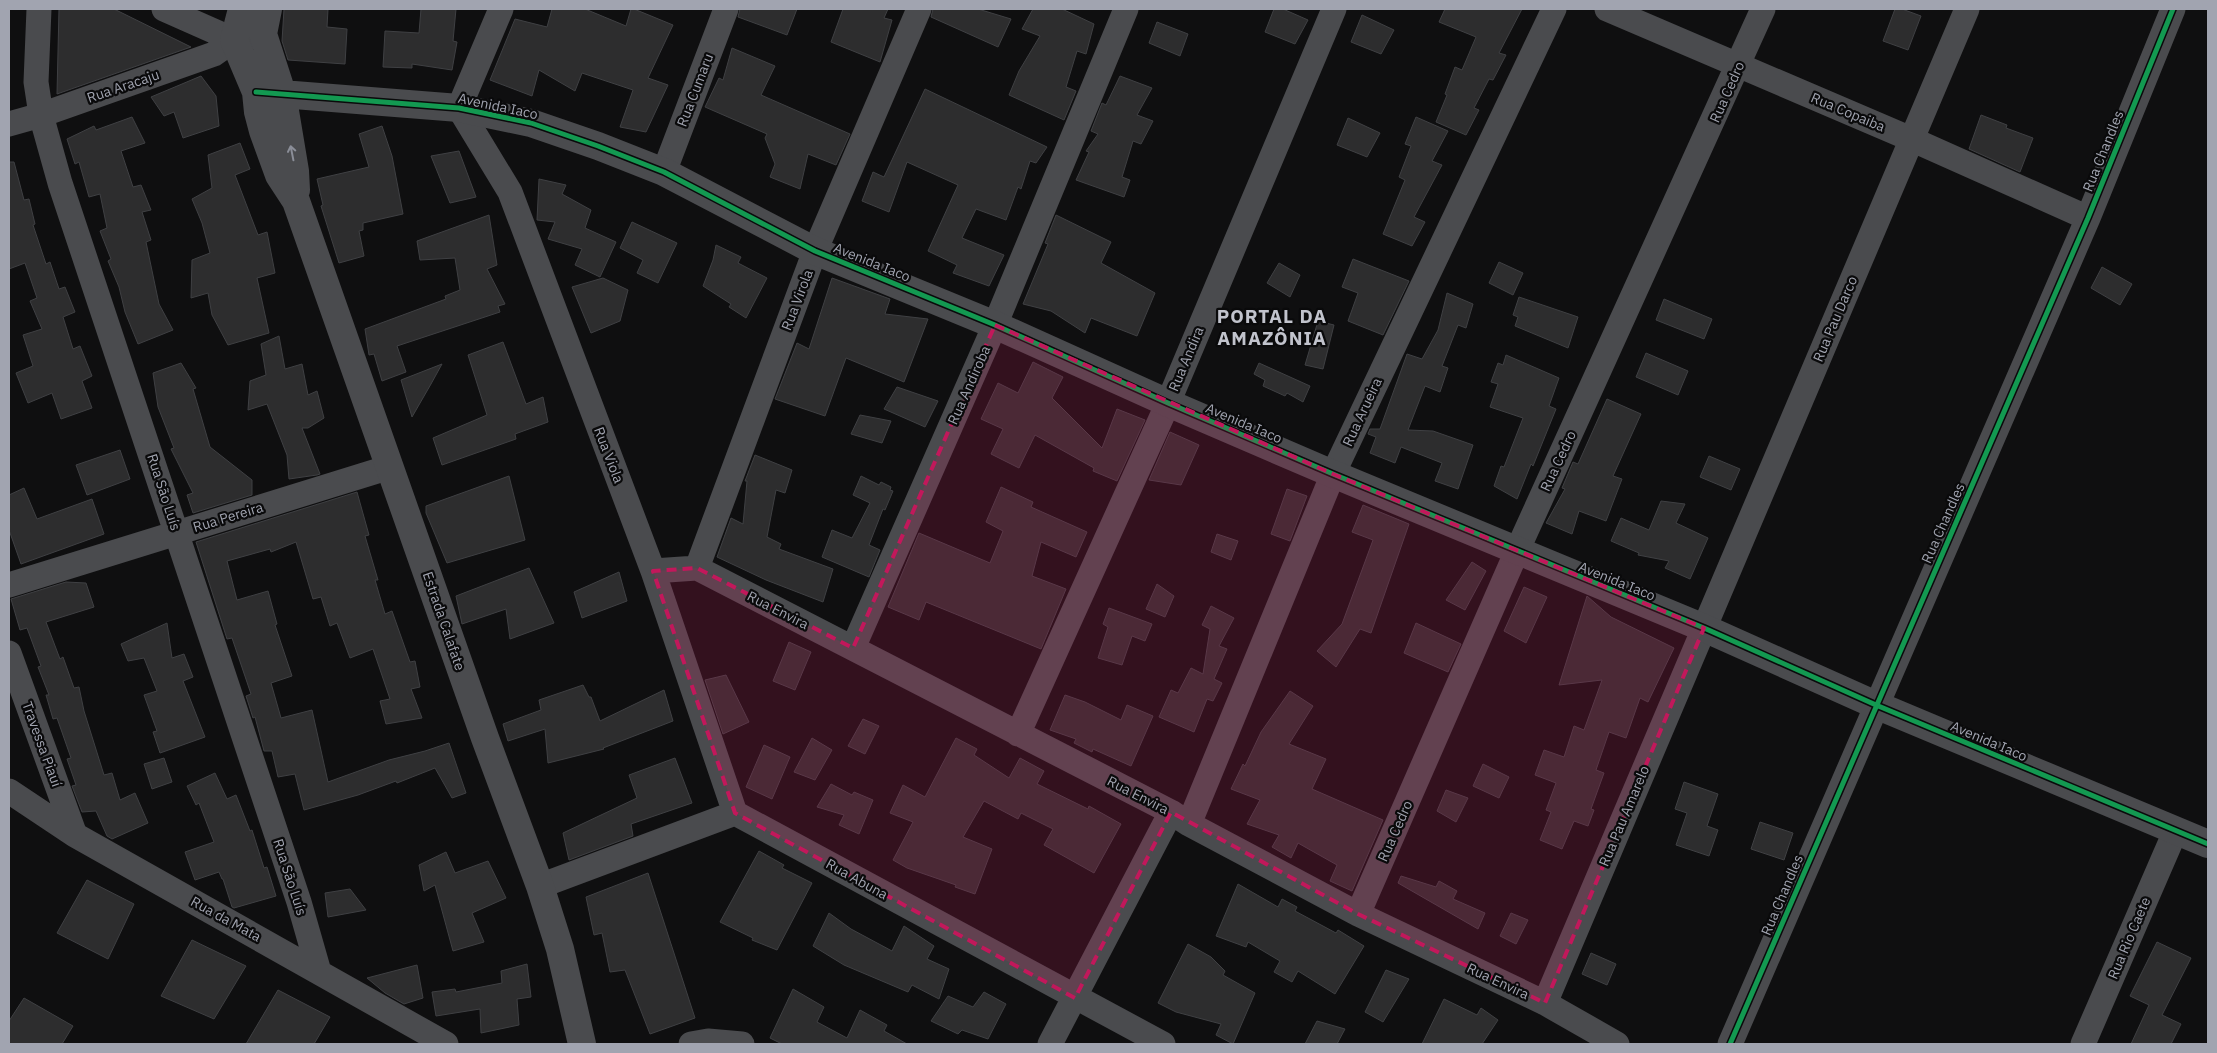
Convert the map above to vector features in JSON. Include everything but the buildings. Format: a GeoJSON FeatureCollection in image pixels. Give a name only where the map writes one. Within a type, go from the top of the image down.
{"type":"FeatureCollection","features":[{"type":"Feature","properties":{"kind":"street","name":"Rua São Luís"},"geometry":{"type":"LineString","coordinates":[[39,9],[36,82],[41,115],[60,183],[299,902],[319,972]]}},
{"type":"Feature","properties":{"kind":"street"},"geometry":{"type":"LineString","coordinates":[[164,9],[234,40]]}},
{"type":"Feature","properties":{"kind":"street"},"geometry":{"type":"LineString","coordinates":[[234,40],[242,9]]}},
{"type":"Feature","properties":{"kind":"street"},"geometry":{"type":"LineString","coordinates":[[459,108],[501,9]]}},
{"type":"Feature","properties":{"kind":"street","name":"Rua Cumaru"},"geometry":{"type":"LineString","coordinates":[[664,172],[726,9]]}},
{"type":"Feature","properties":{"kind":"street","name":"Rua Virola"},"geometry":{"type":"LineString","coordinates":[[697,568],[815,252],[919,9]]}},
{"type":"Feature","properties":{"kind":"street","name":"Rua Andiroba"},"geometry":{"type":"LineString","coordinates":[[853,648],[995,325],[1126,9]]}},
{"type":"Feature","properties":{"kind":"street","name":"Rua Andira"},"geometry":{"type":"LineString","coordinates":[[1018,734],[1168,403],[1334,9]]}},
{"type":"Feature","properties":{"kind":"street","name":"Rua Arueira"},"geometry":{"type":"LineString","coordinates":[[1050,1044],[1180,818],[1333,474],[1554,9]]}},
{"type":"Feature","properties":{"kind":"street","name":"Rua Copaiba"},"geometry":{"type":"LineString","coordinates":[[1607,9],[1911,139],[2088,218]]}},
{"type":"Feature","properties":{"kind":"street","name":"Rua Cedro"},"geometry":{"type":"LineString","coordinates":[[1358,914],[1517,552],[1763,9]]}},
{"type":"Feature","properties":{"kind":"street","name":"Rua Pau Darco"},"geometry":{"type":"LineString","coordinates":[[1704,628],[1967,9]]}},
{"type":"Feature","properties":{"kind":"street","name":"Rua Chandles"},"geometry":{"type":"LineString","coordinates":[[1730,1044],[2088,218],[2172,9]]}},
{"type":"Feature","properties":{"kind":"street"},"geometry":{"type":"LineString","coordinates":[[234,40],[265,21]]}},
{"type":"Feature","properties":{"kind":"street","name":"Estrada Calafate"},"geometry":{"type":"LineString","coordinates":[[265,21],[269,92],[295,171],[296,201],[485,738],[540,886],[560,949],[582,1044]]}},
{"type":"Feature","properties":{"kind":"street","name":"Rua Aracaju"},"geometry":{"type":"LineString","coordinates":[[9,124],[41,115],[214,54],[234,40]]}},
{"type":"Feature","properties":{"kind":"street","name":"Estrada Calafate"},"geometry":{"type":"LineString","coordinates":[[234,40],[269,92]]}},
{"type":"Feature","properties":{"kind":"street","name":"Avenida Iaco"},"geometry":{"type":"LineString","coordinates":[[269,92],[459,108],[531,123],[575,137],[664,172],[815,252],[995,325],[1168,403],[1333,474],[1704,628],[1876,705],[2208,844]]}},
{"type":"Feature","properties":{"kind":"street","name":"Rua Viola"},"geometry":{"type":"LineString","coordinates":[[459,108],[510,192],[653,570],[735,812]]}},
{"type":"Feature","properties":{"kind":"street","name":"Rua Pereira"},"geometry":{"type":"LineString","coordinates":[[9,585],[390,467]]}},
{"type":"Feature","properties":{"kind":"street","name":"Rua Envira"},"geometry":{"type":"LineString","coordinates":[[653,570],[697,568],[1180,818],[1358,914],[1545,1003],[1617,1044]]}},
{"type":"Feature","properties":{"kind":"street","name":"Rua Pau Amarelo"},"geometry":{"type":"LineString","coordinates":[[1545,1003],[1704,628]]}},
{"type":"Feature","properties":{"kind":"street","name":"Travessa Piauí"},"geometry":{"type":"LineString","coordinates":[[9,654],[75,835]]}},
{"type":"Feature","properties":{"kind":"street","name":"Rua da Mata"},"geometry":{"type":"LineString","coordinates":[[9,791],[75,835],[446,1044]]}},
{"type":"Feature","properties":{"kind":"street"},"geometry":{"type":"LineString","coordinates":[[540,886],[735,812]]}},
{"type":"Feature","properties":{"kind":"street","name":"Rua Abuna"},"geometry":{"type":"LineString","coordinates":[[735,812],[1163,1044]]}},
{"type":"Feature","properties":{"kind":"street","name":"Rua Rio Caete"},"geometry":{"type":"LineString","coordinates":[[2083,1044],[2176,832]]}},
{"type":"Feature","properties":{"kind":"street"},"geometry":{"type":"LineString","coordinates":[[691,1044],[708,1041],[742,1044]]}},
{"type":"Feature","properties":{"kind":"highlighted area"},"geometry":{"type":"Polygon","coordinates":[[[995,325],[1333,474],[1704,628],[1545,1003],[1358,914],[1171,812],[1075,998],[735,813],[653,571],[697,568],[853,648],[995,325]]]}},
{"type":"Feature","properties":{"kind":"cycle path"},"geometry":{"type":"LineString","coordinates":[[1730,1044],[2088,218],[2173,9]]}},
{"type":"Feature","properties":{"kind":"cycle path"},"geometry":{"type":"LineString","coordinates":[[256,92],[459,108],[531,123],[598,146],[664,172],[815,251],[995,325],[1168,403],[1333,474],[1704,628],[1876,705],[2208,844]]}},
{"type":"Feature","properties":{"kind":"district","name":"PORTAL DA AMAZÔNIA"},"geometry":{"type":"Point","coordinates":[1272,327]}}]}
